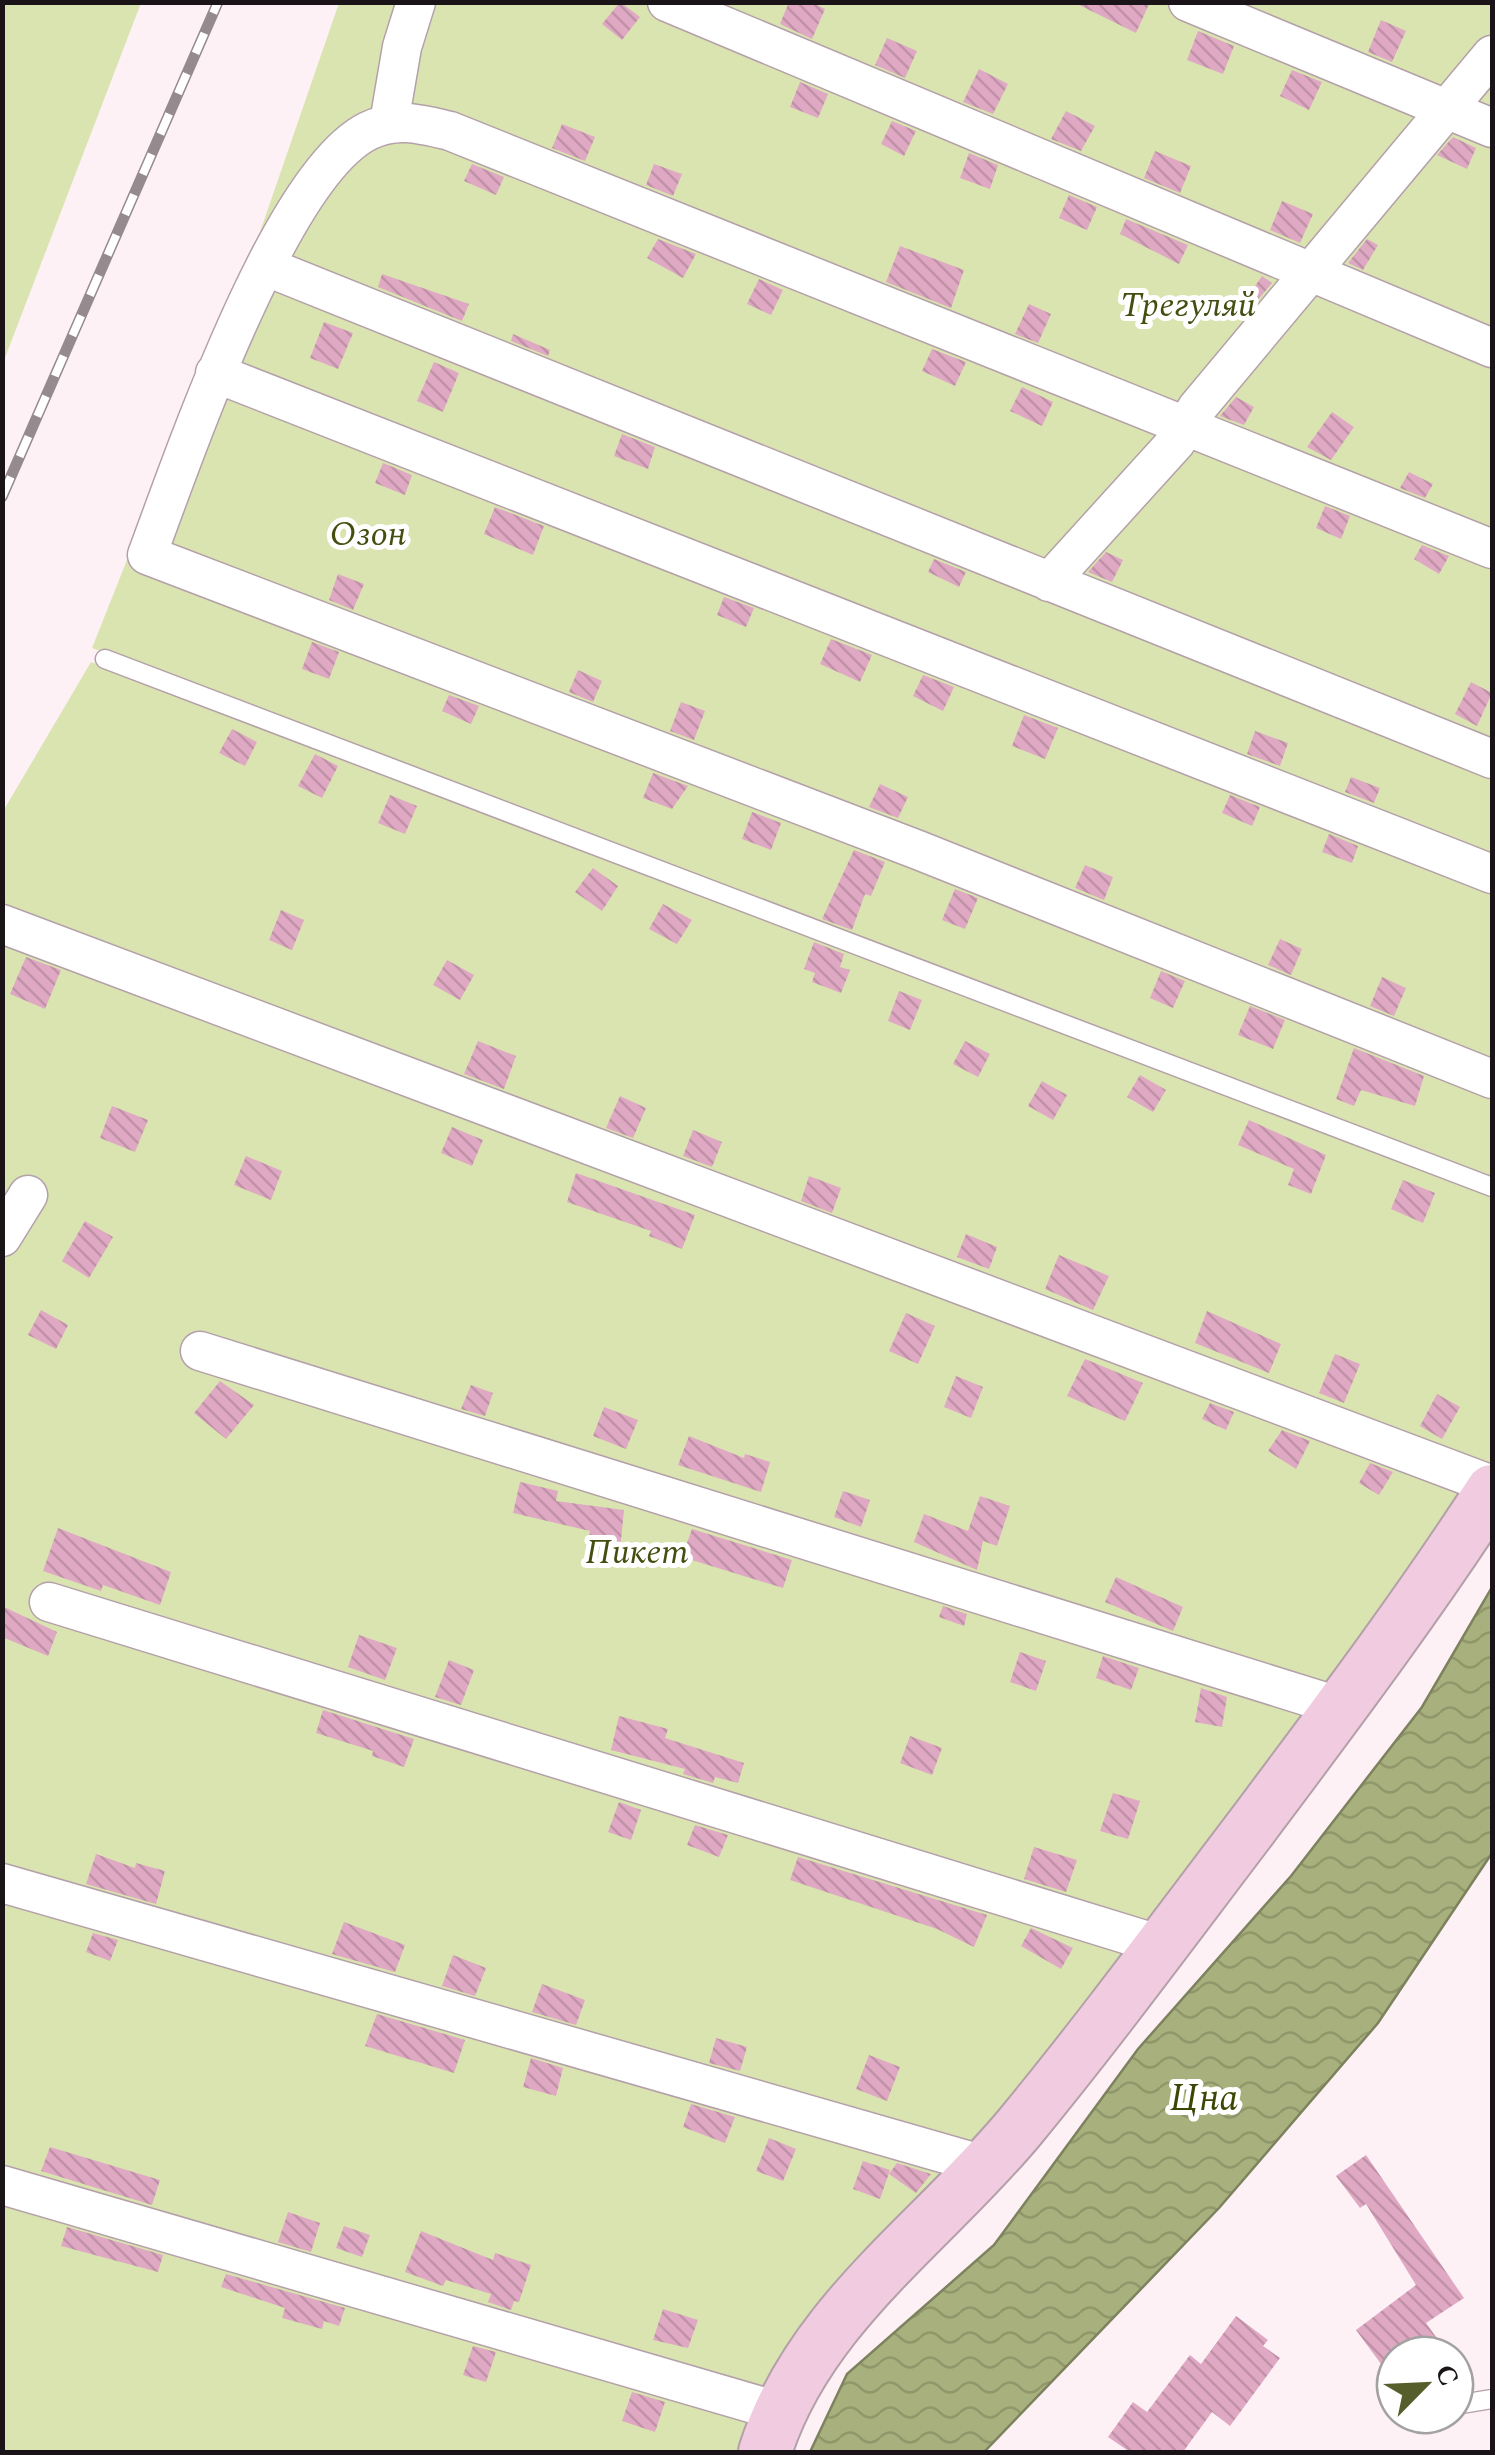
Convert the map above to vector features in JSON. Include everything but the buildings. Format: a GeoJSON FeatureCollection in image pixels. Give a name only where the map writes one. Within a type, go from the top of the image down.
{"type":"FeatureCollection","features":[{"type":"Feature","properties":{"kind":"street"},"geometry":{"type":"LineString","coordinates":[[389,123],[402,47],[416,2]]}},
{"type":"Feature","properties":{"kind":"street"},"geometry":{"type":"LineString","coordinates":[[668,2],[1492,348]]}},
{"type":"Feature","properties":{"kind":"street"},"geometry":{"type":"LineString","coordinates":[[1188,2],[1492,128]]}},
{"type":"Feature","properties":{"kind":"street"},"geometry":{"type":"LineString","coordinates":[[1049,582],[1185,429],[1196,408],[1492,55]]}},
{"type":"Feature","properties":{"kind":"street"},"geometry":{"type":"LineString","coordinates":[[1492,549],[450,131],[414,122],[389,123],[343,148],[314,181],[215,373],[147,555],[918,850],[1492,1079]]}},
{"type":"Feature","properties":{"kind":"street"},"geometry":{"type":"LineString","coordinates":[[267,267],[1492,760]]}},
{"type":"Feature","properties":{"kind":"street"},"geometry":{"type":"LineString","coordinates":[[215,373],[1492,874]]}},
{"type":"Feature","properties":{"kind":"street"},"geometry":{"type":"LineString","coordinates":[[2,924],[1492,1488],[1430,1586],[1342,1707],[1016,2131],[848,2306],[772,2432],[2,2186]]}},
{"type":"Feature","properties":{"kind":"street"},"geometry":{"type":"LineString","coordinates":[[2,1237],[28,1195]]}},
{"type":"Feature","properties":{"kind":"street"},"geometry":{"type":"LineString","coordinates":[[200,1351],[1342,1707]]}},
{"type":"Feature","properties":{"kind":"street"},"geometry":{"type":"LineString","coordinates":[[49,1602],[1162,1945]]}},
{"type":"Feature","properties":{"kind":"street"},"geometry":{"type":"LineString","coordinates":[[2,1882],[984,2164]]}},
{"type":"Feature","properties":{"kind":"lane"},"geometry":{"type":"LineString","coordinates":[[106,659],[1492,1187]]}},
{"type":"Feature","properties":{"kind":"green space"},"geometry":{"type":"Polygon","coordinates":[[[2,3],[141,3],[3,363],[2,363],[2,3]]]}},
{"type":"Feature","properties":{"kind":"green space","name":"Трегуляй"},"geometry":{"type":"Polygon","coordinates":[[[339,3],[1492,3],[1492,751],[251,258],[339,3]]]}},
{"type":"Feature","properties":{"kind":"green space","name":"Озон"},"geometry":{"type":"Polygon","coordinates":[[[245,263],[1492,763],[1492,1182],[92,648],[245,263]]]}},
{"type":"Feature","properties":{"kind":"green space","name":"Пикет"},"geometry":{"type":"Polygon","coordinates":[[[91,662],[1492,1194],[1492,1465],[770,2452],[3,2452],[2,813],[91,662]]]}},
{"type":"Feature","properties":{"kind":"water","name":"Цна"},"geometry":{"type":"Polygon","coordinates":[[[1492,1587],[1492,1853],[1378,2023],[1219,2208],[984,2452],[810,2452],[847,2374],[994,2245],[1138,2049],[1291,1876],[1422,1707],[1492,1587]]]}},
{"type":"Feature","properties":{"kind":"railway"},"geometry":{"type":"LineString","coordinates":[[2,497],[218,2]]}}]}
